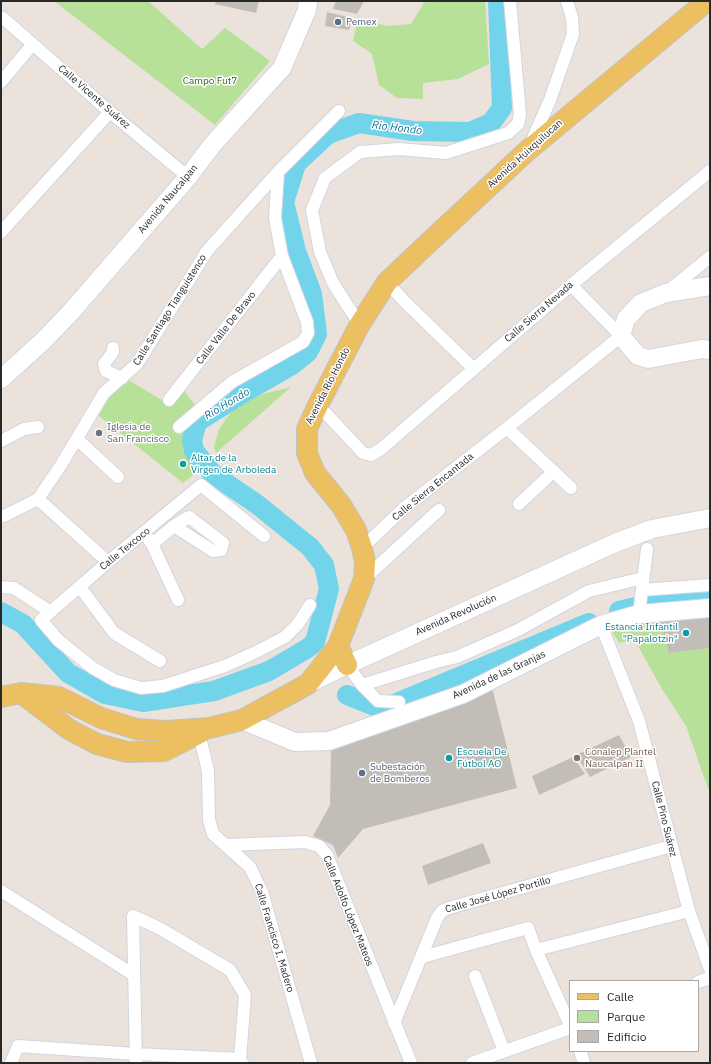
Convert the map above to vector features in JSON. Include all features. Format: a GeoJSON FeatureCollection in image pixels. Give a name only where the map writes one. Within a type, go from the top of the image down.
{"type":"FeatureCollection","features":[{"type":"Feature","properties":{"kind":"main road","name":"Avenida Naucalpan"},"geometry":{"type":"LineString","coordinates":[[1,379],[43,341],[70,312],[188,176],[213,144],[282,68],[307,10],[308,1]]}},
{"type":"Feature","properties":{"kind":"main road","name":"Avenida Huixquilucan"},"geometry":{"type":"LineString","coordinates":[[360,324],[387,282],[527,151],[707,1]]}},
{"type":"Feature","properties":{"kind":"main road"},"geometry":{"type":"LineString","coordinates":[[710,286],[666,293],[641,302],[626,319],[621,336],[638,356],[648,359],[702,349],[710,350]]}},
{"type":"Feature","properties":{"kind":"main road","name":"Avenida Río Hondo"},"geometry":{"type":"LineString","coordinates":[[308,684],[338,646],[364,579],[362,548],[356,530],[341,505],[315,473],[307,452],[307,429],[360,324]]}},
{"type":"Feature","properties":{"kind":"main road","name":"Avenida Revolución"},"geometry":{"type":"LineString","coordinates":[[1,697],[20,693],[58,697],[101,718],[136,729],[204,731],[242,720],[308,684],[347,665],[615,543],[652,529],[710,518]]}},
{"type":"Feature","properties":{"kind":"main road","name":"Avenida de las Granjas"},"geometry":{"type":"LineString","coordinates":[[242,720],[295,742],[328,741],[463,694],[601,625],[641,599],[710,608]]}},
{"type":"Feature","properties":{"kind":"main road"},"geometry":{"type":"LineString","coordinates":[[338,646],[347,665]]}},
{"type":"Feature","properties":{"kind":"street"},"geometry":{"type":"LineString","coordinates":[[360,324],[333,283],[320,252],[312,210],[325,178],[360,152],[399,149],[446,153],[508,133],[518,124],[520,114],[510,1]]}},
{"type":"Feature","properties":{"kind":"street"},"geometry":{"type":"LineString","coordinates":[[527,151],[550,100],[573,34],[572,18],[567,1]]}},
{"type":"Feature","properties":{"kind":"street","name":"Calle Vicente Suárez"},"geometry":{"type":"LineString","coordinates":[[1,17],[110,112],[188,176]]}},
{"type":"Feature","properties":{"kind":"street"},"geometry":{"type":"LineString","coordinates":[[1,82],[33,44]]}},
{"type":"Feature","properties":{"kind":"street","name":"Calle Santiago Tianguistenco"},"geometry":{"type":"LineString","coordinates":[[38,499],[77,439],[104,393],[138,364],[208,251],[278,172],[339,111]]}},
{"type":"Feature","properties":{"kind":"street"},"geometry":{"type":"LineString","coordinates":[[1,232],[110,112]]}},
{"type":"Feature","properties":{"kind":"street"},"geometry":{"type":"LineString","coordinates":[[179,427],[232,382],[303,342],[308,333],[307,322],[282,256],[275,218],[278,172]]}},
{"type":"Feature","properties":{"kind":"street","name":"Calle Sierra Nevada"},"geometry":{"type":"LineString","coordinates":[[318,405],[364,453],[371,455],[382,450],[571,285],[710,172]]}},
{"type":"Feature","properties":{"kind":"street","name":"Calle Valle De Bravo"},"geometry":{"type":"LineString","coordinates":[[169,400],[282,256]]}},
{"type":"Feature","properties":{"kind":"street"},"geometry":{"type":"LineString","coordinates":[[666,293],[710,257]]}},
{"type":"Feature","properties":{"kind":"street"},"geometry":{"type":"LineString","coordinates":[[387,282],[404,301],[474,369]]}},
{"type":"Feature","properties":{"kind":"street"},"geometry":{"type":"LineString","coordinates":[[571,285],[621,336]]}},
{"type":"Feature","properties":{"kind":"street","name":"Calle Sierra Encantada"},"geometry":{"type":"LineString","coordinates":[[362,548],[404,508],[507,428],[621,336]]}},
{"type":"Feature","properties":{"kind":"street"},"geometry":{"type":"LineString","coordinates":[[113,348],[113,352],[104,364],[106,371],[122,378]]}},
{"type":"Feature","properties":{"kind":"street"},"geometry":{"type":"LineString","coordinates":[[1,441],[6,437],[24,429],[38,426]]}},
{"type":"Feature","properties":{"kind":"street"},"geometry":{"type":"LineString","coordinates":[[507,428],[571,488]]}},
{"type":"Feature","properties":{"kind":"street"},"geometry":{"type":"LineString","coordinates":[[77,439],[118,477]]}},
{"type":"Feature","properties":{"kind":"street"},"geometry":{"type":"LineString","coordinates":[[519,504],[554,471]]}},
{"type":"Feature","properties":{"kind":"street","name":"Calle Texcoco"},"geometry":{"type":"LineString","coordinates":[[45,616],[201,485],[264,536]]}},
{"type":"Feature","properties":{"kind":"street"},"geometry":{"type":"LineString","coordinates":[[1,516],[4,516],[38,499],[108,562]]}},
{"type":"Feature","properties":{"kind":"street"},"geometry":{"type":"LineString","coordinates":[[364,579],[439,510]]}},
{"type":"Feature","properties":{"kind":"street"},"geometry":{"type":"LineString","coordinates":[[152,544],[174,526],[189,517],[223,543],[221,550],[213,552],[174,526]]}},
{"type":"Feature","properties":{"kind":"street"},"geometry":{"type":"LineString","coordinates":[[144,533],[152,544],[178,600]]}},
{"type":"Feature","properties":{"kind":"street"},"geometry":{"type":"LineString","coordinates":[[362,685],[436,662],[458,657],[518,630],[589,591],[641,599],[648,549]]}},
{"type":"Feature","properties":{"kind":"street"},"geometry":{"type":"LineString","coordinates":[[1,586],[14,588],[46,610],[45,616],[58,640],[93,668],[114,680],[141,688],[163,686],[224,666],[256,652],[285,637],[298,624],[310,605]]}},
{"type":"Feature","properties":{"kind":"street","name":"Avenida de las Granjas"},"geometry":{"type":"LineString","coordinates":[[641,599],[710,586]]}},
{"type":"Feature","properties":{"kind":"street"},"geometry":{"type":"LineString","coordinates":[[80,587],[114,633],[160,661]]}},
{"type":"Feature","properties":{"kind":"street","name":"Calle Pino Suárez"},"geometry":{"type":"LineString","coordinates":[[601,625],[639,721],[689,911],[710,969]]}},
{"type":"Feature","properties":{"kind":"street"},"geometry":{"type":"LineString","coordinates":[[347,665],[362,685],[378,701],[399,702]]}},
{"type":"Feature","properties":{"kind":"street","name":"Calle Francisco I. Madero"},"geometry":{"type":"LineString","coordinates":[[204,731],[208,771],[209,820],[213,834],[250,867],[262,892],[311,1063]]}},
{"type":"Feature","properties":{"kind":"street","name":"Calle Adolfo López Mateos"},"geometry":{"type":"LineString","coordinates":[[226,845],[305,842],[319,846],[327,855],[411,1063]]}},
{"type":"Feature","properties":{"kind":"street","name":"Calle José López Portillo"},"geometry":{"type":"LineString","coordinates":[[394,1023],[422,957],[436,918],[442,911],[671,846]]}},
{"type":"Feature","properties":{"kind":"street"},"geometry":{"type":"LineString","coordinates":[[1,891],[134,975]]}},
{"type":"Feature","properties":{"kind":"street"},"geometry":{"type":"LineString","coordinates":[[536,950],[689,911]]}},
{"type":"Feature","properties":{"kind":"street"},"geometry":{"type":"LineString","coordinates":[[11,1063],[18,1046],[136,1059],[240,1062],[245,995],[230,970],[159,928],[133,916],[136,1059]]}},
{"type":"Feature","properties":{"kind":"street"},"geometry":{"type":"LineString","coordinates":[[422,957],[528,928],[536,950],[569,1023]]}},
{"type":"Feature","properties":{"kind":"street"},"geometry":{"type":"LineString","coordinates":[[475,976],[504,1052]]}},
{"type":"Feature","properties":{"kind":"street"},"geometry":{"type":"LineString","coordinates":[[699,982],[710,978]]}},
{"type":"Feature","properties":{"kind":"street"},"geometry":{"type":"LineString","coordinates":[[472,1063],[569,1028]]}},
{"type":"Feature","properties":{"kind":"street"},"geometry":{"type":"LineString","coordinates":[[580,1052],[584,1063]]}},
{"type":"Feature","properties":{"kind":"green space","name":"Campo Fut7"},"geometry":{"type":"Polygon","coordinates":[[[54,1],[148,1],[202,49],[225,28],[270,61],[215,125],[54,1]]]}},
{"type":"Feature","properties":{"kind":"green space"},"geometry":{"type":"Polygon","coordinates":[[[425,1],[485,1],[489,64],[458,79],[423,83],[423,99],[397,98],[379,85],[372,54],[353,41],[358,19],[388,26],[411,24],[425,1]]]}},
{"type":"Feature","properties":{"kind":"green space"},"geometry":{"type":"Polygon","coordinates":[[[125,378],[162,400],[180,385],[198,409],[187,418],[186,435],[189,455],[202,468],[183,483],[88,407],[106,389],[125,378]]]}},
{"type":"Feature","properties":{"kind":"green space"},"geometry":{"type":"Polygon","coordinates":[[[291,387],[216,453],[214,447],[219,429],[234,408],[263,394],[291,387]]]}},
{"type":"Feature","properties":{"kind":"green space"},"geometry":{"type":"Polygon","coordinates":[[[659,618],[669,653],[710,648],[710,794],[686,726],[662,689],[634,639],[619,643],[610,628],[659,618]]]}},
{"type":"Feature","properties":{"kind":"building"},"geometry":{"type":"Polygon","coordinates":[[[216,1],[259,1],[256,13],[215,4],[216,1]]]}},
{"type":"Feature","properties":{"kind":"building"},"geometry":{"type":"Polygon","coordinates":[[[336,1],[364,1],[357,14],[333,9],[336,1]]]}},
{"type":"Feature","properties":{"kind":"building","name":"Pemex"},"geometry":{"type":"Polygon","coordinates":[[[327,12],[352,18],[349,30],[325,26],[327,12]]]}},
{"type":"Feature","properties":{"kind":"building","name":"Estancia Infantil \"Papalotzin\""},"geometry":{"type":"Polygon","coordinates":[[[710,615],[710,648],[669,653],[659,618],[710,615]]]}},
{"type":"Feature","properties":{"kind":"building","name":"Escuela De Fútbol AO"},"geometry":{"type":"Polygon","coordinates":[[[491,683],[517,788],[363,829],[338,858],[333,845],[313,836],[330,805],[331,749],[491,683]]]}},
{"type":"Feature","properties":{"kind":"building"},"geometry":{"type":"Polygon","coordinates":[[[619,735],[631,757],[590,777],[576,755],[619,735]]]}},
{"type":"Feature","properties":{"kind":"building"},"geometry":{"type":"Polygon","coordinates":[[[573,757],[585,774],[539,795],[532,776],[573,757]]]}},
{"type":"Feature","properties":{"kind":"building"},"geometry":{"type":"Polygon","coordinates":[[[483,843],[491,863],[428,885],[422,866],[483,843]]]}},
{"type":"Feature","properties":{"kind":"waterway","name":"Rio Hondo"},"geometry":{"type":"LineString","coordinates":[[1,612],[23,624],[68,673],[105,694],[143,702],[214,691],[269,671],[308,648],[315,642],[329,589],[324,565],[310,547],[258,505],[214,475],[194,451],[192,440],[197,422],[243,393],[292,365],[308,352],[317,334],[312,294],[296,251],[284,202],[296,164],[328,134],[359,123],[413,131],[470,132],[491,123],[502,108],[498,1]]}},
{"type":"Feature","properties":{"kind":"waterway"},"geometry":{"type":"LineString","coordinates":[[619,611],[660,601],[710,601]]}},
{"type":"Feature","properties":{"kind":"waterway"},"geometry":{"type":"LineString","coordinates":[[347,695],[382,709],[589,623]]}},
{"type":"Feature","properties":{"kind":"place","name":"Pemex"},"geometry":{"type":"Point","coordinates":[338,22]}},
{"type":"Feature","properties":{"kind":"place","name":"Iglesia de San Francisco"},"geometry":{"type":"Point","coordinates":[99,433]}},
{"type":"Feature","properties":{"kind":"place","name":"Altar de la Virgen de Arboleda"},"geometry":{"type":"Point","coordinates":[183,464]}},
{"type":"Feature","properties":{"kind":"place","name":"Estancia Infantil \"Papalotzin\""},"geometry":{"type":"Point","coordinates":[686,633]}},
{"type":"Feature","properties":{"kind":"place","name":"Escuela De Fútbol AO"},"geometry":{"type":"Point","coordinates":[449,758]}},
{"type":"Feature","properties":{"kind":"place","name":"Conalep Plantel Naucalpan II"},"geometry":{"type":"Point","coordinates":[577,758]}},
{"type":"Feature","properties":{"kind":"place","name":"Subestación de Bomberos"},"geometry":{"type":"Point","coordinates":[362,773]}}]}
